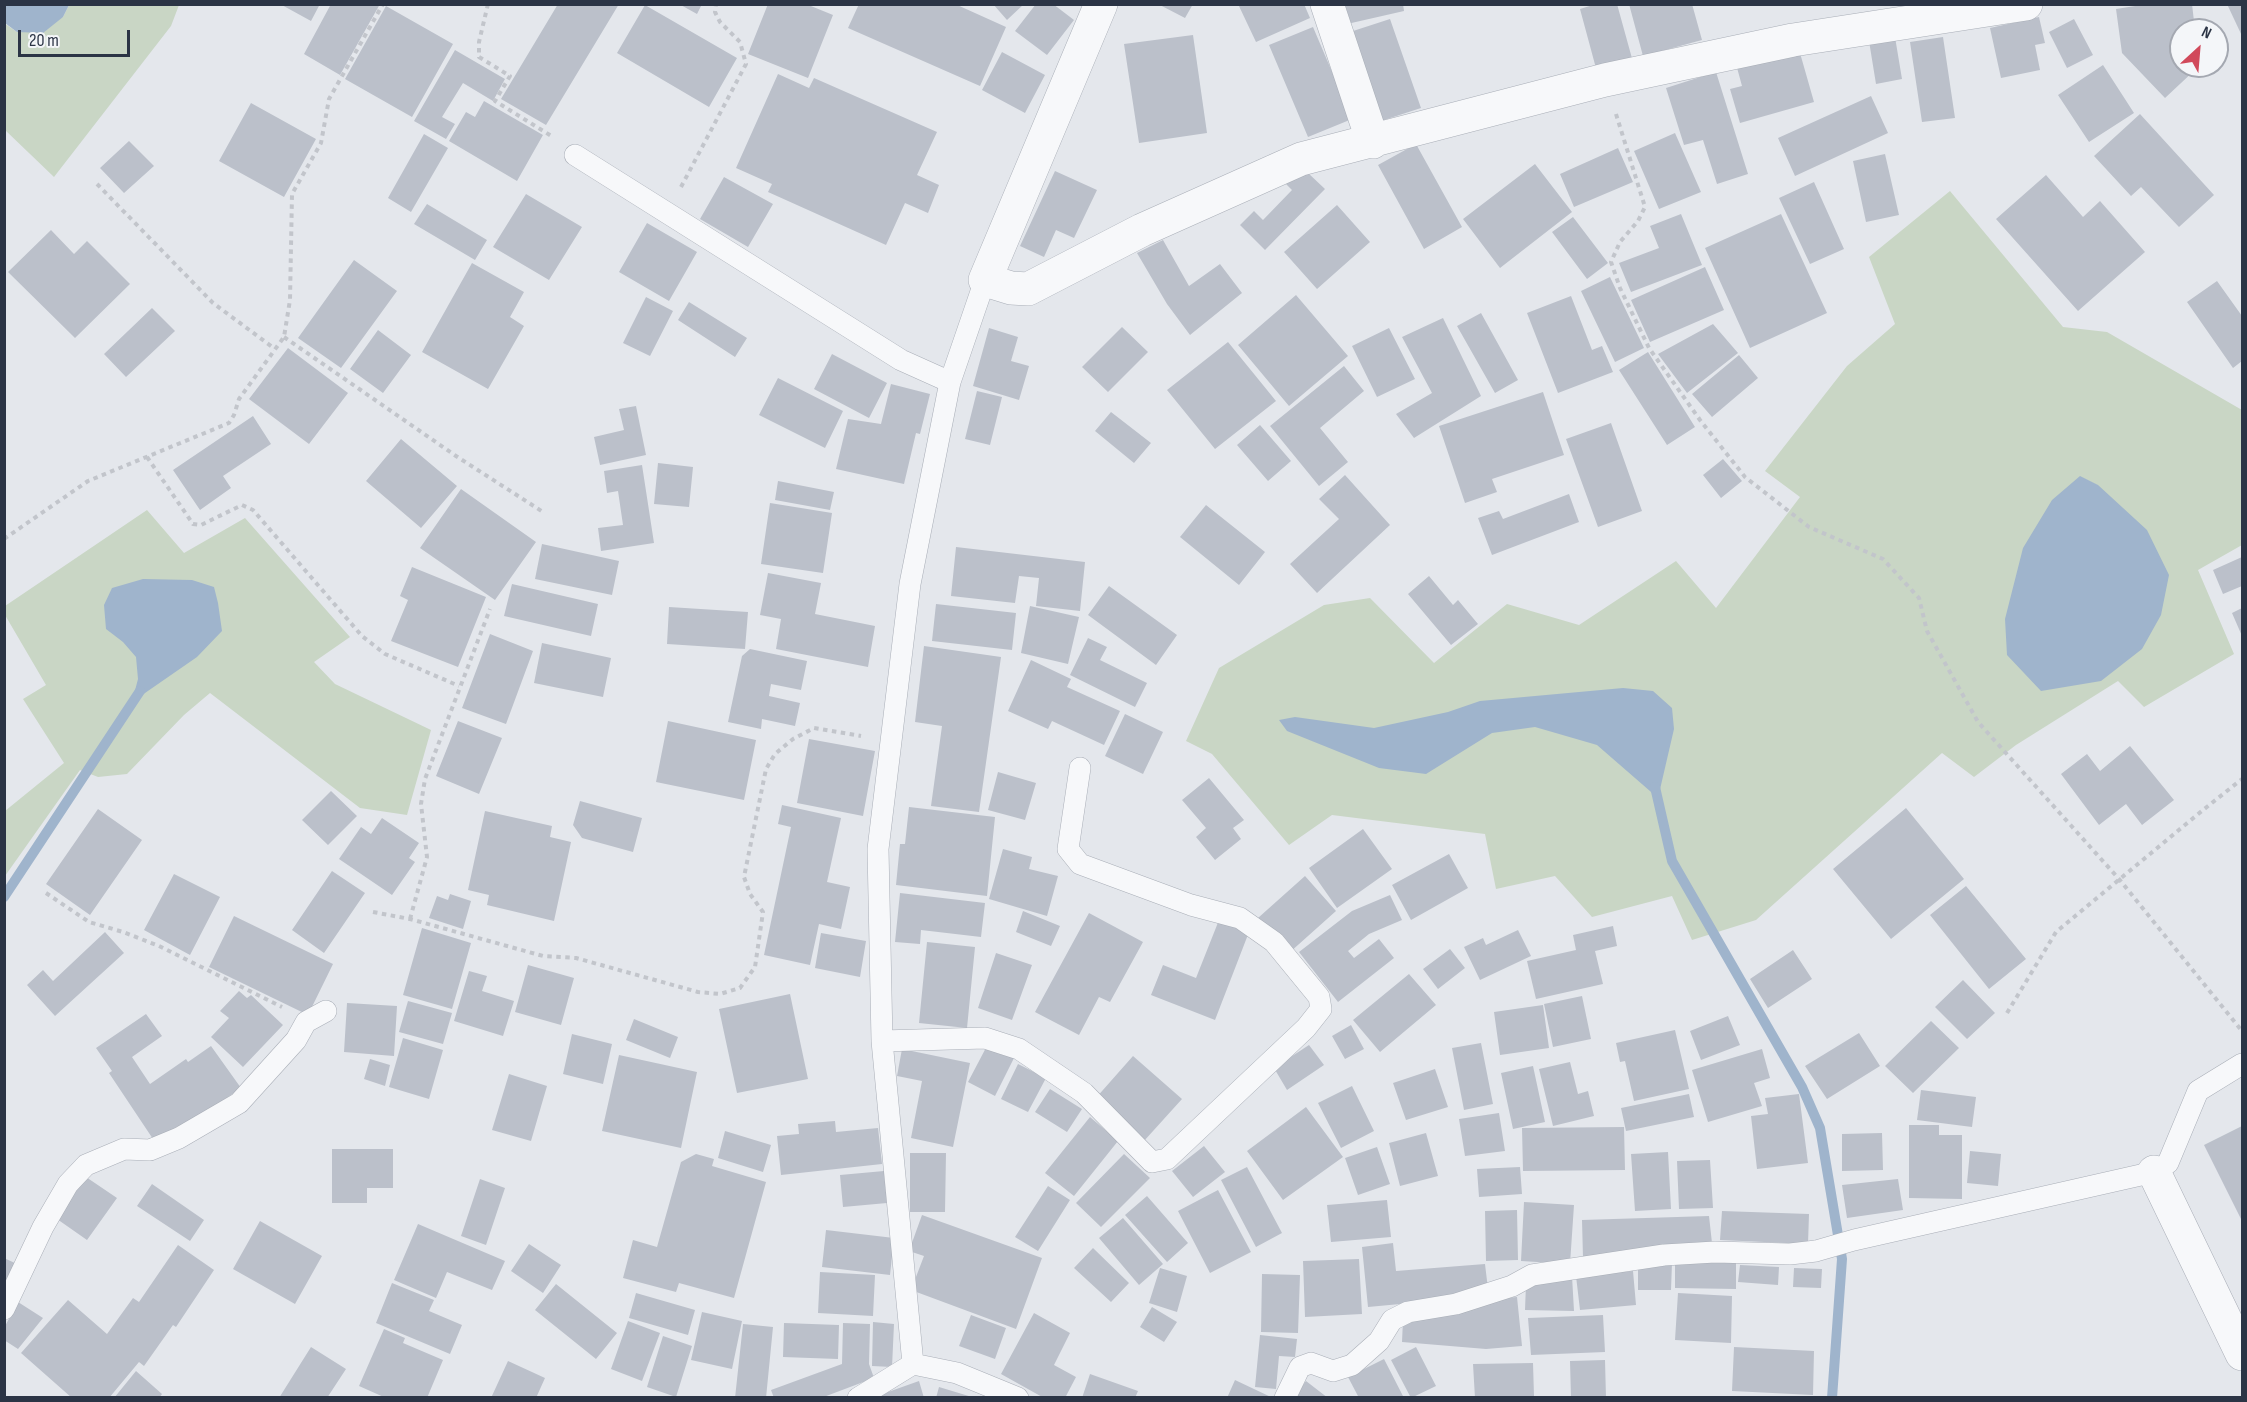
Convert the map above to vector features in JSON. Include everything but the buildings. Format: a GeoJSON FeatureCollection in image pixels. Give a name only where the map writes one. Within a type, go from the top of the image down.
{"type":"FeatureCollection","features":[{"type":"Feature","properties":{"kind":"street"},"geometry":{"type":"LineString","coordinates":[[1101,4],[985,280],[1011,288],[1028,289],[1142,230],[1301,159],[1605,80],[1792,40],[2026,4]]}},
{"type":"Feature","properties":{"kind":"street"},"geometry":{"type":"LineString","coordinates":[[1327,4],[1373,142]]}},
{"type":"Feature","properties":{"kind":"street"},"geometry":{"type":"LineString","coordinates":[[2154,1172],[2242,1354]]}},
{"type":"Feature","properties":{"kind":"lane"},"geometry":{"type":"LineString","coordinates":[[575,155],[901,360],[950,382]]}},
{"type":"Feature","properties":{"kind":"lane"},"geometry":{"type":"LineString","coordinates":[[913,1364],[882,1041],[878,849],[910,584],[950,382],[985,280]]}},
{"type":"Feature","properties":{"kind":"lane"},"geometry":{"type":"LineString","coordinates":[[882,1041],[985,1038],[1019,1049],[1084,1093],[1152,1162],[1167,1159],[1306,1029],[1321,1009],[1319,997],[1274,942],[1240,918],[1191,905],[1080,864],[1068,849],[1080,768]]}},
{"type":"Feature","properties":{"kind":"lane"},"geometry":{"type":"LineString","coordinates":[[4,1309],[43,1227],[68,1184],[86,1165],[124,1149],[150,1150],[179,1138],[239,1103],[296,1040],[306,1022],[326,1011]]}},
{"type":"Feature","properties":{"kind":"lane"},"geometry":{"type":"LineString","coordinates":[[1285,1398],[1300,1366],[1311,1363],[1333,1371],[1352,1365],[1379,1341],[1392,1320],[1408,1312],[1467,1300],[1512,1286],[1532,1275],[1664,1255],[1715,1252],[1790,1254],[1816,1251],[1854,1240],[2154,1172],[2168,1163],[2198,1091],[2242,1064]]}},
{"type":"Feature","properties":{"kind":"lane"},"geometry":{"type":"LineString","coordinates":[[858,1398],[913,1364],[957,1373],[1018,1398]]}},
{"type":"Feature","properties":{"kind":"path"},"geometry":{"type":"LineString","coordinates":[[4,540],[88,481],[229,423],[239,399],[284,337],[290,300],[292,194],[321,143],[329,99],[383,4]]}},
{"type":"Feature","properties":{"kind":"path"},"geometry":{"type":"LineString","coordinates":[[488,4],[478,42],[479,57],[510,76],[495,101],[548,133],[575,155]]}},
{"type":"Feature","properties":{"kind":"path"},"geometry":{"type":"LineString","coordinates":[[666,214],[746,64],[740,42],[720,21],[715,12],[716,4]]}},
{"type":"Feature","properties":{"kind":"path"},"geometry":{"type":"LineString","coordinates":[[1605,80],[1645,207],[1638,221],[1620,242],[1611,262],[1620,288],[1649,348],[1700,420],[1745,477],[1809,527],[1883,559],[1919,598],[1927,630],[1978,722],[2119,879],[2242,1031]]}},
{"type":"Feature","properties":{"kind":"path"},"geometry":{"type":"LineString","coordinates":[[97,184],[213,303],[274,349]]}},
{"type":"Feature","properties":{"kind":"path"},"geometry":{"type":"LineString","coordinates":[[284,337],[456,456],[543,512]]}},
{"type":"Feature","properties":{"kind":"path"},"geometry":{"type":"LineString","coordinates":[[147,457],[193,524],[201,525],[242,505],[253,510],[362,636],[385,654],[459,686]]}},
{"type":"Feature","properties":{"kind":"path"},"geometry":{"type":"LineString","coordinates":[[410,919],[427,857],[422,830],[421,804],[425,779],[490,609]]}},
{"type":"Feature","properties":{"kind":"path"},"geometry":{"type":"LineString","coordinates":[[373,912],[410,919],[543,957],[576,958],[698,992],[720,994],[740,988],[755,967],[763,912],[750,894],[744,877],[766,769],[775,754],[793,739],[814,728],[891,741]]}},
{"type":"Feature","properties":{"kind":"path"},"geometry":{"type":"LineString","coordinates":[[2007,1013],[2056,932],[2242,779]]}},
{"type":"Feature","properties":{"kind":"path"},"geometry":{"type":"LineString","coordinates":[[46,893],[89,922],[159,946],[270,1000],[306,1022]]}},
{"type":"Feature","properties":{"kind":"green space"},"geometry":{"type":"Polygon","coordinates":[[[69,5],[179,5],[171,26],[54,177],[5,130],[4,23],[17,32],[63,17],[69,5]]]}},
{"type":"Feature","properties":{"kind":"green space"},"geometry":{"type":"Polygon","coordinates":[[[1950,191],[2063,327],[2107,332],[2242,410],[2242,545],[2198,570],[2234,654],[2144,707],[2118,681],[2016,745],[1974,777],[1942,753],[1756,920],[1692,940],[1672,896],[1592,917],[1555,876],[1496,889],[1485,834],[1332,815],[1289,845],[1212,754],[1186,741],[1219,668],[1324,605],[1370,598],[1434,663],[1507,604],[1579,625],[1676,561],[1716,608],[1800,497],[1765,471],[1847,366],[1895,324],[1869,257],[1950,191]]]}},
{"type":"Feature","properties":{"kind":"green space"},"geometry":{"type":"Polygon","coordinates":[[[147,510],[184,553],[245,518],[350,637],[314,662],[335,684],[431,730],[407,815],[360,808],[210,693],[184,715],[127,774],[98,777],[80,770],[5,876],[5,811],[64,763],[23,699],[46,685],[5,615],[5,606],[147,510]]]}},
{"type":"Feature","properties":{"kind":"water"},"geometry":{"type":"Polygon","coordinates":[[[5,4],[69,5],[63,17],[43,33],[17,32],[5,23],[5,4]]]}},
{"type":"Feature","properties":{"kind":"water"},"geometry":{"type":"Polygon","coordinates":[[[2080,476],[2098,485],[2147,530],[2169,575],[2161,615],[2142,649],[2101,681],[2041,691],[2007,655],[2005,619],[2023,548],[2052,500],[2080,476]]]}},
{"type":"Feature","properties":{"kind":"water"},"geometry":{"type":"Polygon","coordinates":[[[143,579],[192,580],[214,587],[222,631],[197,657],[132,702],[138,679],[136,657],[123,642],[106,629],[104,605],[112,588],[143,579]]]}},
{"type":"Feature","properties":{"kind":"water"},"geometry":{"type":"Polygon","coordinates":[[[1623,688],[1653,691],[1672,708],[1674,729],[1658,798],[1597,745],[1535,727],[1492,733],[1426,774],[1379,768],[1287,731],[1279,720],[1295,717],[1374,728],[1448,712],[1480,701],[1623,688]]]}},
{"type":"Feature","properties":{"kind":"waterway"},"geometry":{"type":"LineString","coordinates":[[4,897],[140,691]]}},
{"type":"Feature","properties":{"kind":"waterway"},"geometry":{"type":"LineString","coordinates":[[1655,787],[1672,861],[1802,1087],[1820,1128],[1842,1259],[1832,1398]]}}]}
